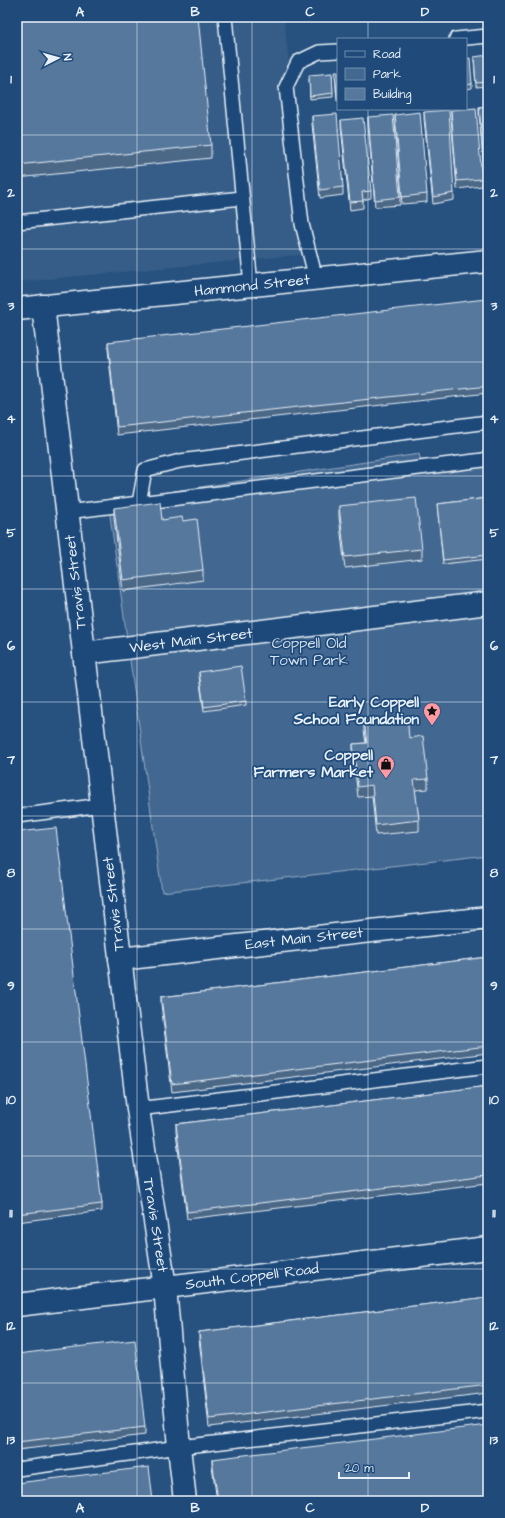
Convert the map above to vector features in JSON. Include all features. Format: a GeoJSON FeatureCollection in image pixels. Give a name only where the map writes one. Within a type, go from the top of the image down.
{"type":"FeatureCollection","features":[{"type":"Feature","properties":{"kind":"street","name":"Hammond Street"},"geometry":{"type":"LineString","coordinates":[[17,309],[488,261]]}},
{"type":"Feature","properties":{"kind":"street","name":"Travis Street"},"geometry":{"type":"LineString","coordinates":[[42,306],[138,1110],[165,1287],[185,1501]]}},
{"type":"Feature","properties":{"kind":"street","name":"West Main Street"},"geometry":{"type":"LineString","coordinates":[[84,653],[488,603]]}},
{"type":"Feature","properties":{"kind":"street","name":"East Main Street"},"geometry":{"type":"LineString","coordinates":[[120,959],[488,918]]}},
{"type":"Feature","properties":{"kind":"street","name":"South Coppell Road"},"geometry":{"type":"LineString","coordinates":[[17,1305],[488,1248]]}},
{"type":"Feature","properties":{"kind":"lane"},"geometry":{"type":"LineString","coordinates":[[225,17],[251,285]]}},
{"type":"Feature","properties":{"kind":"lane"},"geometry":{"type":"LineString","coordinates":[[467,38],[488,36]]}},
{"type":"Feature","properties":{"kind":"lane"},"geometry":{"type":"LineString","coordinates":[[316,278],[302,224],[286,88],[298,62],[319,52],[337,51]]}},
{"type":"Feature","properties":{"kind":"lane"},"geometry":{"type":"LineString","coordinates":[[17,222],[242,198]]}},
{"type":"Feature","properties":{"kind":"lane"},"geometry":{"type":"LineString","coordinates":[[139,503],[145,470],[180,461],[488,422]]}},
{"type":"Feature","properties":{"kind":"lane"},"geometry":{"type":"LineString","coordinates":[[67,512],[483,460],[488,458]]}},
{"type":"Feature","properties":{"kind":"lane"},"geometry":{"type":"LineString","coordinates":[[17,816],[102,805]]}},
{"type":"Feature","properties":{"kind":"lane"},"geometry":{"type":"LineString","coordinates":[[138,1110],[488,1066]]}},
{"type":"Feature","properties":{"kind":"lane"},"geometry":{"type":"LineString","coordinates":[[17,1469],[179,1447],[488,1411]]}},
{"type":"Feature","properties":{"kind":"shaded area"},"geometry":{"type":"Polygon","coordinates":[[[17,17],[284,17],[309,254],[17,282],[17,17]]]}},
{"type":"Feature","properties":{"kind":"green space","name":"Coppell Old Town Park"},"geometry":{"type":"Polygon","coordinates":[[[419,454],[424,473],[488,466],[488,855],[162,892],[108,501],[419,454]]]}},
{"type":"Feature","properties":{"kind":"building"},"geometry":{"type":"Polygon","coordinates":[[[17,17],[198,17],[211,145],[17,165],[17,17]]]}},
{"type":"Feature","properties":{"kind":"building"},"geometry":{"type":"Polygon","coordinates":[[[488,55],[488,82],[476,83],[474,57],[488,55]]]}},
{"type":"Feature","properties":{"kind":"building"},"geometry":{"type":"Polygon","coordinates":[[[470,58],[472,84],[467,85],[467,59],[470,58]]]}},
{"type":"Feature","properties":{"kind":"building"},"geometry":{"type":"Polygon","coordinates":[[[335,71],[337,71],[337,97],[335,71]]]}},
{"type":"Feature","properties":{"kind":"building"},"geometry":{"type":"Polygon","coordinates":[[[332,73],[333,93],[310,96],[309,75],[332,73]]]}},
{"type":"Feature","properties":{"kind":"building"},"geometry":{"type":"Polygon","coordinates":[[[488,106],[488,189],[486,189],[479,107],[488,106]]]}},
{"type":"Feature","properties":{"kind":"building"},"geometry":{"type":"Polygon","coordinates":[[[476,108],[482,179],[457,181],[451,110],[467,110],[467,109],[476,108]]]}},
{"type":"Feature","properties":{"kind":"building"},"geometry":{"type":"Polygon","coordinates":[[[449,110],[454,193],[433,197],[424,112],[449,110]]]}},
{"type":"Feature","properties":{"kind":"building"},"geometry":{"type":"Polygon","coordinates":[[[420,112],[427,194],[402,197],[395,115],[420,112]]]}},
{"type":"Feature","properties":{"kind":"building"},"geometry":{"type":"Polygon","coordinates":[[[337,114],[343,187],[320,190],[312,116],[337,114]]]}},
{"type":"Feature","properties":{"kind":"building"},"geometry":{"type":"Polygon","coordinates":[[[393,115],[400,197],[375,200],[368,117],[393,115]]]}},
{"type":"Feature","properties":{"kind":"building"},"geometry":{"type":"Polygon","coordinates":[[[363,118],[371,191],[362,192],[363,201],[350,202],[341,120],[363,118]]]}},
{"type":"Feature","properties":{"kind":"building"},"geometry":{"type":"Polygon","coordinates":[[[486,299],[488,318],[488,386],[117,427],[108,342],[486,299]]]}},
{"type":"Feature","properties":{"kind":"building"},"geometry":{"type":"Polygon","coordinates":[[[416,498],[422,549],[345,557],[339,506],[416,498]]]}},
{"type":"Feature","properties":{"kind":"building"},"geometry":{"type":"Polygon","coordinates":[[[488,498],[488,555],[443,560],[437,504],[488,498]]]}},
{"type":"Feature","properties":{"kind":"building"},"geometry":{"type":"Polygon","coordinates":[[[160,502],[162,520],[182,517],[183,521],[197,519],[203,570],[123,580],[114,508],[160,502]]]}},
{"type":"Feature","properties":{"kind":"building"},"geometry":{"type":"Polygon","coordinates":[[[241,666],[246,701],[204,707],[199,672],[241,666]]]}},
{"type":"Feature","properties":{"kind":"building"},"geometry":{"type":"Polygon","coordinates":[[[407,716],[409,738],[423,736],[428,779],[414,780],[419,820],[376,825],[372,785],[358,787],[353,744],[367,743],[364,721],[407,716]]]}},
{"type":"Feature","properties":{"kind":"building"},"geometry":{"type":"Polygon","coordinates":[[[56,828],[102,1204],[17,1214],[17,832],[56,828]]]}},
{"type":"Feature","properties":{"kind":"building"},"geometry":{"type":"Polygon","coordinates":[[[488,957],[488,1046],[172,1084],[161,997],[488,957]]]}},
{"type":"Feature","properties":{"kind":"building"},"geometry":{"type":"Polygon","coordinates":[[[488,1086],[488,1175],[187,1212],[176,1124],[488,1086]]]}},
{"type":"Feature","properties":{"kind":"building"},"geometry":{"type":"Polygon","coordinates":[[[488,1297],[488,1385],[209,1419],[199,1332],[488,1297]]]}},
{"type":"Feature","properties":{"kind":"building"},"geometry":{"type":"Polygon","coordinates":[[[135,1340],[145,1427],[17,1442],[17,1354],[135,1340]]]}},
{"type":"Feature","properties":{"kind":"building"},"geometry":{"type":"Polygon","coordinates":[[[488,1425],[488,1501],[218,1501],[212,1459],[488,1425]]]}},
{"type":"Feature","properties":{"kind":"building"},"geometry":{"type":"Polygon","coordinates":[[[149,1467],[153,1501],[17,1501],[17,1483],[149,1467]]]}},
{"type":"Feature","properties":{"kind":"place","name":"Early Coppell School Foundation"},"geometry":{"type":"Point","coordinates":[432,726]}},
{"type":"Feature","properties":{"kind":"place","name":"Coppell Farmers Market"},"geometry":{"type":"Point","coordinates":[386,779]}}]}
